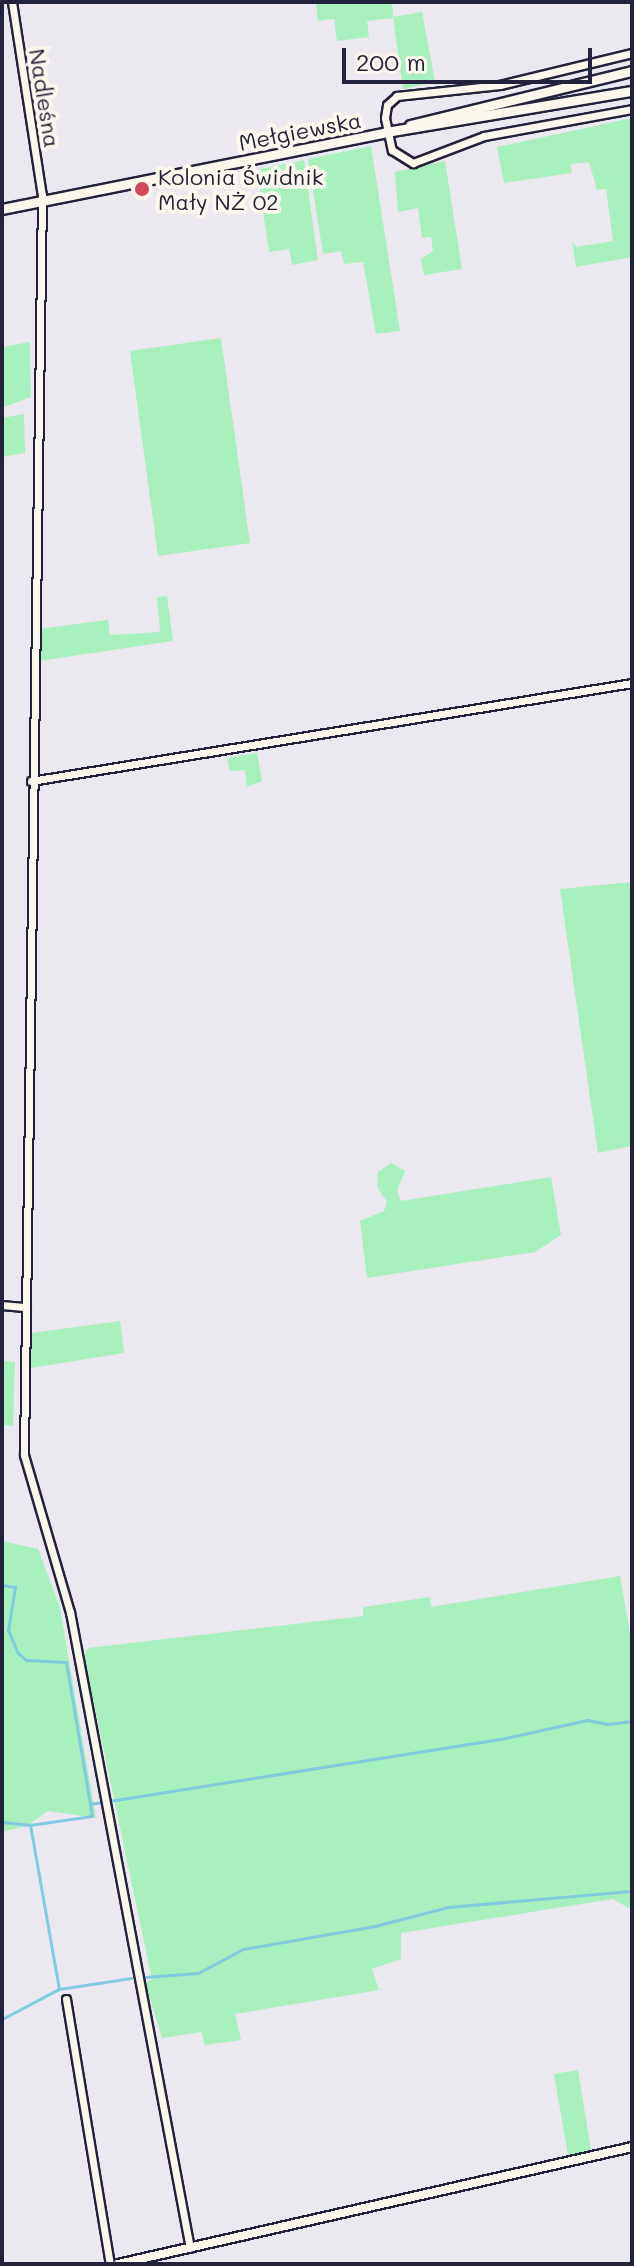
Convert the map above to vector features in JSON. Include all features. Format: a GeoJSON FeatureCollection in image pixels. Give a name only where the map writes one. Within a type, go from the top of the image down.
{"type":"FeatureCollection","features":[{"type":"Feature","properties":{"kind":"main road"},"geometry":{"type":"LineString","coordinates":[[386,132],[632,71]]}},
{"type":"Feature","properties":{"kind":"main road"},"geometry":{"type":"LineString","coordinates":[[386,132],[632,91]]}},
{"type":"Feature","properties":{"kind":"main road","name":"Mełgiewska"},"geometry":{"type":"LineString","coordinates":[[2,209],[386,132]]}},
{"type":"Feature","properties":{"kind":"street","name":"Nadleśna"},"geometry":{"type":"LineString","coordinates":[[12,2],[41,201],[31,781],[26,1468],[70,1612],[106,1808],[161,2073],[190,2248]]}},
{"type":"Feature","properties":{"kind":"street"},"geometry":{"type":"LineString","coordinates":[[386,132],[387,105],[397,96],[500,85],[632,53]]}},
{"type":"Feature","properties":{"kind":"street","name":"Mełgiewska"},"geometry":{"type":"LineString","coordinates":[[386,132],[396,155],[413,163],[484,136],[632,109]]}},
{"type":"Feature","properties":{"kind":"street"},"geometry":{"type":"LineString","coordinates":[[31,781],[632,683]]}},
{"type":"Feature","properties":{"kind":"street"},"geometry":{"type":"LineString","coordinates":[[2,1305],[26,1307]]}},
{"type":"Feature","properties":{"kind":"street"},"geometry":{"type":"LineString","coordinates":[[66,1999],[110,2264]]}},
{"type":"Feature","properties":{"kind":"street"},"geometry":{"type":"LineString","coordinates":[[118,2264],[632,2147]]}},
{"type":"Feature","properties":{"kind":"green space"},"geometry":{"type":"Polygon","coordinates":[[[316,2],[392,2],[393,17],[422,12],[435,82],[403,89],[393,18],[367,21],[369,37],[337,41],[334,19],[318,21],[316,2]]]}},
{"type":"Feature","properties":{"kind":"green space"},"geometry":{"type":"Polygon","coordinates":[[[632,118],[632,257],[576,267],[572,241],[576,247],[613,241],[606,189],[597,190],[589,162],[571,164],[572,173],[504,183],[497,147],[632,118]]]}},
{"type":"Feature","properties":{"kind":"green space"},"geometry":{"type":"Polygon","coordinates":[[[371,146],[400,331],[376,334],[363,262],[344,264],[341,251],[323,254],[308,159],[371,146]]]}},
{"type":"Feature","properties":{"kind":"green space"},"geometry":{"type":"Polygon","coordinates":[[[304,160],[318,260],[292,265],[289,249],[269,252],[257,170],[304,160]]]}},
{"type":"Feature","properties":{"kind":"green space"},"geometry":{"type":"Polygon","coordinates":[[[445,161],[462,269],[424,275],[421,259],[433,251],[431,237],[422,238],[418,208],[398,212],[395,172],[445,161]]]}},
{"type":"Feature","properties":{"kind":"green space"},"geometry":{"type":"Polygon","coordinates":[[[221,338],[250,543],[158,556],[130,351],[221,338]]]}},
{"type":"Feature","properties":{"kind":"green space"},"geometry":{"type":"Polygon","coordinates":[[[30,342],[31,397],[2,408],[2,347],[30,342]]]}},
{"type":"Feature","properties":{"kind":"green space"},"geometry":{"type":"Polygon","coordinates":[[[24,414],[25,453],[2,457],[2,418],[24,414]]]}},
{"type":"Feature","properties":{"kind":"green space"},"geometry":{"type":"Polygon","coordinates":[[[167,596],[173,641],[39,661],[38,629],[108,620],[110,635],[160,632],[157,597],[167,596]]]}},
{"type":"Feature","properties":{"kind":"green space"},"geometry":{"type":"Polygon","coordinates":[[[257,753],[262,781],[247,787],[245,770],[230,771],[227,758],[257,753]]]}},
{"type":"Feature","properties":{"kind":"green space"},"geometry":{"type":"Polygon","coordinates":[[[632,882],[632,1146],[598,1153],[560,889],[632,882]]]}},
{"type":"Feature","properties":{"kind":"green space"},"geometry":{"type":"Polygon","coordinates":[[[391,1163],[405,1171],[397,1191],[401,1201],[551,1177],[561,1235],[535,1252],[367,1278],[360,1221],[384,1211],[387,1202],[377,1187],[378,1172],[391,1163]]]}},
{"type":"Feature","properties":{"kind":"green space"},"geometry":{"type":"Polygon","coordinates":[[[120,1321],[124,1353],[31,1368],[31,1333],[120,1321]]]}},
{"type":"Feature","properties":{"kind":"green space"},"geometry":{"type":"Polygon","coordinates":[[[2,1361],[15,1362],[13,1426],[2,1425],[2,1361]]]}},
{"type":"Feature","properties":{"kind":"green space"},"geometry":{"type":"Polygon","coordinates":[[[2,1541],[38,1549],[60,1607],[96,1818],[48,1811],[27,1826],[2,1832],[2,1541]]]}},
{"type":"Feature","properties":{"kind":"green space"},"geometry":{"type":"Polygon","coordinates":[[[620,1576],[632,1644],[632,1910],[613,1899],[401,1933],[401,1959],[372,1969],[379,1990],[235,2014],[241,2040],[205,2045],[201,2032],[162,2038],[145,1982],[152,1980],[84,1656],[88,1648],[363,1616],[363,1607],[430,1597],[431,1607],[620,1576]]]}},
{"type":"Feature","properties":{"kind":"green space"},"geometry":{"type":"Polygon","coordinates":[[[578,2070],[591,2150],[568,2155],[554,2074],[578,2070]]]}},
{"type":"Feature","properties":{"kind":"waterway"},"geometry":{"type":"LineString","coordinates":[[2,1585],[15,1587],[8,1630],[18,1653],[26,1660],[66,1662],[92,1816],[30,1825],[2,1822]]}},
{"type":"Feature","properties":{"kind":"waterway"},"geometry":{"type":"LineString","coordinates":[[90,1804],[505,1738],[587,1720],[608,1724],[632,1721]]}},
{"type":"Feature","properties":{"kind":"waterway"},"geometry":{"type":"LineString","coordinates":[[2,2019],[59,1989],[30,1825]]}},
{"type":"Feature","properties":{"kind":"waterway"},"geometry":{"type":"LineString","coordinates":[[145,1977],[198,1973],[243,1949],[375,1926],[448,1907],[632,1891]]}},
{"type":"Feature","properties":{"kind":"waterway"},"geometry":{"type":"LineString","coordinates":[[59,1989],[131,1978]]}},
{"type":"Feature","properties":{"kind":"place","name":"Kolonia Świdnik Mały NŻ 02"},"geometry":{"type":"Point","coordinates":[142,189]}}]}
